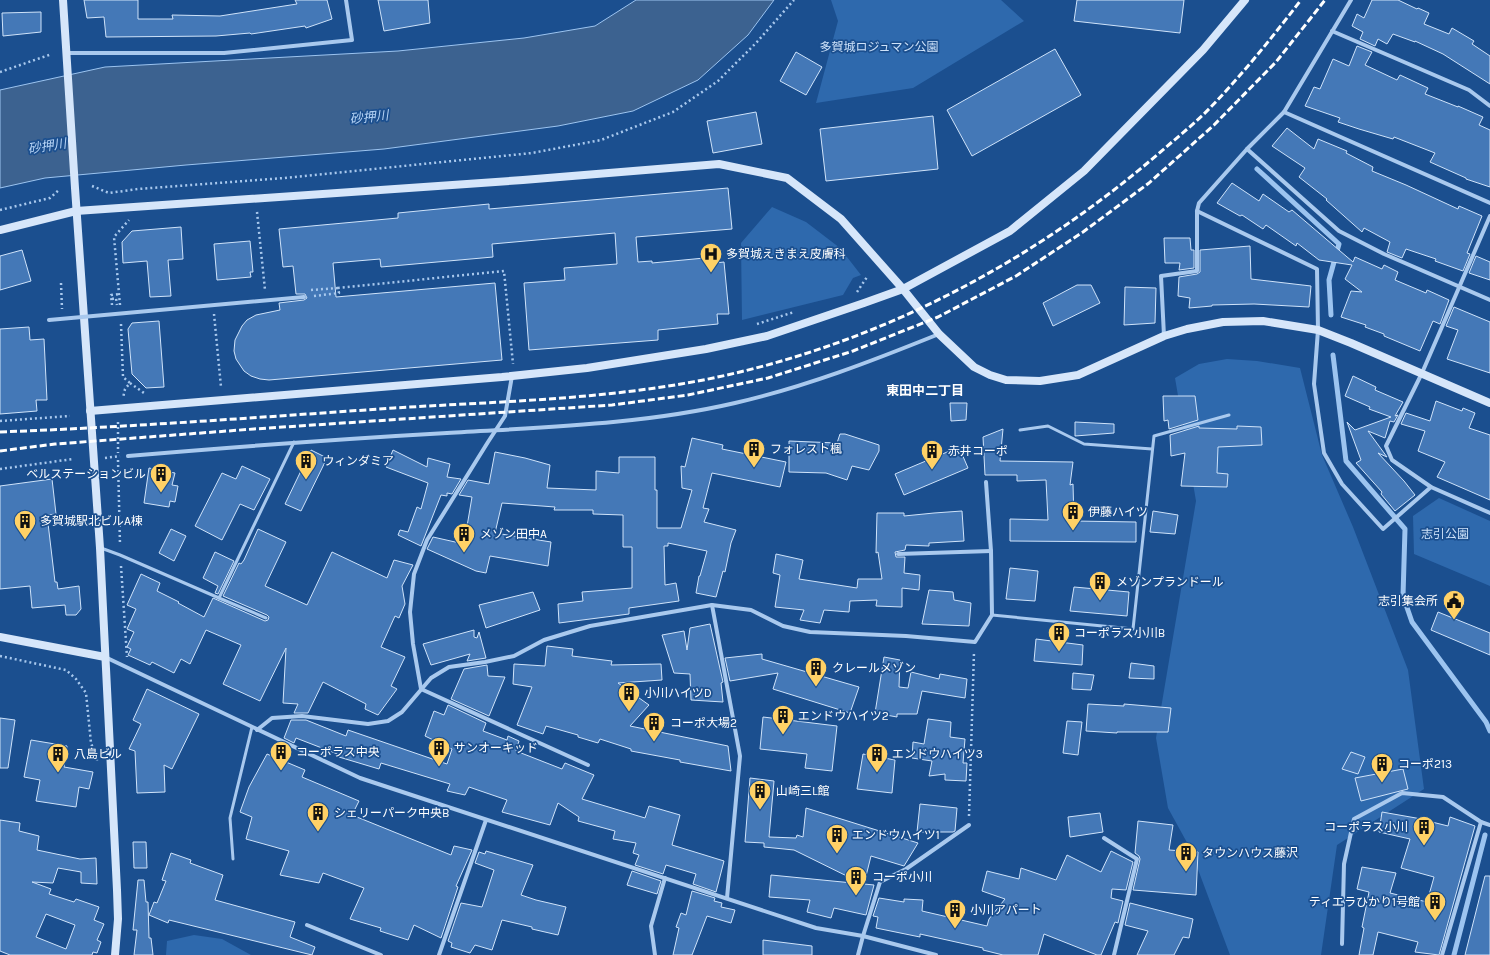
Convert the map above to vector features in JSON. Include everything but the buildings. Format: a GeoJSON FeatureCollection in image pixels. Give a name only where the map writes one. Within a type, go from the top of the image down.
{"type":"FeatureCollection","features":[{"type":"Feature","properties":{"kind":"street"},"geometry":{"type":"LineString","coordinates":[[63,0],[74,185],[100,548],[118,912],[115,955]]}},
{"type":"Feature","properties":{"kind":"street"},"geometry":{"type":"LineString","coordinates":[[66,53],[224,53],[352,40],[346,0]]}},
{"type":"Feature","properties":{"kind":"street"},"geometry":{"type":"LineString","coordinates":[[90,411],[512,376],[588,368],[706,349],[767,336],[864,303],[903,288],[1010,231],[1084,171],[1203,50],[1244,0]]}},
{"type":"Feature","properties":{"kind":"street"},"geometry":{"type":"LineString","coordinates":[[1164,336],[1161,276],[1197,271],[1197,211],[1199,203],[1247,148],[1284,112],[1351,0]]}},
{"type":"Feature","properties":{"kind":"street"},"geometry":{"type":"LineString","coordinates":[[1332,32],[1469,90],[1490,106]]}},
{"type":"Feature","properties":{"kind":"street"},"geometry":{"type":"LineString","coordinates":[[1284,112],[1490,203]]}},
{"type":"Feature","properties":{"kind":"street"},"geometry":{"type":"LineString","coordinates":[[1247,148],[1339,231],[1384,254],[1490,300]]}},
{"type":"Feature","properties":{"kind":"street"},"geometry":{"type":"LineString","coordinates":[[0,230],[76,211],[515,181],[719,164],[787,178],[842,219],[903,288],[939,334],[974,367],[990,375],[1006,380],[1040,382],[1078,375],[1164,336],[1223,322],[1263,321],[1318,330],[1490,403]]}},
{"type":"Feature","properties":{"kind":"street"},"geometry":{"type":"LineString","coordinates":[[1197,211],[1317,269],[1318,330],[1314,384],[1324,453],[1342,484],[1382,529],[1431,487]]}},
{"type":"Feature","properties":{"kind":"street"},"geometry":{"type":"LineString","coordinates":[[1490,216],[1422,373],[1386,446],[1392,460],[1431,487],[1490,513]]}},
{"type":"Feature","properties":{"kind":"street"},"geometry":{"type":"LineString","coordinates":[[49,320],[304,297]]}},
{"type":"Feature","properties":{"kind":"street"},"geometry":{"type":"LineString","coordinates":[[128,456],[294,442],[572,426],[660,417],[734,403],[798,387],[874,360],[939,334]]}},
{"type":"Feature","properties":{"kind":"street"},"geometry":{"type":"LineString","coordinates":[[421,689],[413,644],[410,612],[414,574],[427,540],[505,416],[512,376]]}},
{"type":"Feature","properties":{"kind":"street"},"geometry":{"type":"LineString","coordinates":[[257,730],[272,718],[302,716],[368,724],[388,722],[402,712],[431,678],[449,667],[514,656],[544,640],[590,626],[712,605],[752,610],[783,626],[810,632],[906,636],[975,642],[992,615],[991,551],[986,482]]}},
{"type":"Feature","properties":{"kind":"street"},"geometry":{"type":"LineString","coordinates":[[898,554],[991,551]]}},
{"type":"Feature","properties":{"kind":"street"},"geometry":{"type":"LineString","coordinates":[[712,605],[740,756],[727,898]]}},
{"type":"Feature","properties":{"kind":"street"},"geometry":{"type":"LineString","coordinates":[[0,637],[105,657],[360,778],[816,928],[863,936],[936,955]]}},
{"type":"Feature","properties":{"kind":"street"},"geometry":{"type":"LineString","coordinates":[[421,689],[588,764]]}},
{"type":"Feature","properties":{"kind":"street"},"geometry":{"type":"LineString","coordinates":[[1342,944],[1344,864],[1354,819],[1402,793],[1443,797],[1481,822],[1490,826]]}},
{"type":"Feature","properties":{"kind":"street"},"geometry":{"type":"LineString","coordinates":[[439,955],[486,820]]}},
{"type":"Feature","properties":{"kind":"street"},"geometry":{"type":"LineString","coordinates":[[1442,955],[1481,822]]}},
{"type":"Feature","properties":{"kind":"street"},"geometry":{"type":"LineString","coordinates":[[858,955],[880,882],[906,869],[969,825]]}},
{"type":"Feature","properties":{"kind":"street"},"geometry":{"type":"LineString","coordinates":[[1104,838],[1137,859],[1114,955]]}},
{"type":"Feature","properties":{"kind":"street"},"geometry":{"type":"LineString","coordinates":[[655,955],[651,926],[665,878]]}},
{"type":"Feature","properties":{"kind":"street"},"geometry":{"type":"LineString","coordinates":[[307,925],[381,955]]}},
{"type":"Feature","properties":{"kind":"lane"},"geometry":{"type":"LineString","coordinates":[[992,615],[1133,629],[1154,436],[1229,415]]}},
{"type":"Feature","properties":{"kind":"lane"},"geometry":{"type":"LineString","coordinates":[[1020,430],[1048,426],[1084,444],[1152,449]]}},
{"type":"Feature","properties":{"kind":"lane"},"geometry":{"type":"LineString","coordinates":[[219,598],[294,442]]}},
{"type":"Feature","properties":{"kind":"lane"},"geometry":{"type":"LineString","coordinates":[[100,548],[120,555],[266,618]]}},
{"type":"Feature","properties":{"kind":"lane"},"geometry":{"type":"LineString","coordinates":[[233,859],[230,818],[252,727]]}},
{"type":"Feature","properties":{"kind":"path"},"geometry":{"type":"LineString","coordinates":[[92,186],[108,193],[138,189],[284,178],[532,152],[601,140],[673,112],[718,81],[757,42],[794,0]]}},
{"type":"Feature","properties":{"kind":"path"},"geometry":{"type":"LineString","coordinates":[[0,72],[52,54]]}},
{"type":"Feature","properties":{"kind":"path"},"geometry":{"type":"LineString","coordinates":[[0,210],[50,198],[60,190]]}},
{"type":"Feature","properties":{"kind":"path"},"geometry":{"type":"LineString","coordinates":[[257,212],[266,294]]}},
{"type":"Feature","properties":{"kind":"path"},"geometry":{"type":"LineString","coordinates":[[120,307],[114,237],[128,220],[134,220]]}},
{"type":"Feature","properties":{"kind":"path"},"geometry":{"type":"LineString","coordinates":[[309,290],[504,271],[513,364]]}},
{"type":"Feature","properties":{"kind":"path"},"geometry":{"type":"LineString","coordinates":[[851,294],[858,292],[867,277]]}},
{"type":"Feature","properties":{"kind":"path"},"geometry":{"type":"LineString","coordinates":[[61,283],[63,318]]}},
{"type":"Feature","properties":{"kind":"path"},"geometry":{"type":"LineString","coordinates":[[304,297],[339,293],[338,288]]}},
{"type":"Feature","properties":{"kind":"path"},"geometry":{"type":"LineString","coordinates":[[111,297],[111,295],[119,294]]}},
{"type":"Feature","properties":{"kind":"path"},"geometry":{"type":"LineString","coordinates":[[214,311],[221,387]]}},
{"type":"Feature","properties":{"kind":"path"},"geometry":{"type":"LineString","coordinates":[[753,326],[796,312]]}},
{"type":"Feature","properties":{"kind":"path"},"geometry":{"type":"LineString","coordinates":[[121,320],[123,377],[130,383],[125,389],[122,399]]}},
{"type":"Feature","properties":{"kind":"path"},"geometry":{"type":"LineString","coordinates":[[0,421],[70,416]]}},
{"type":"Feature","properties":{"kind":"path"},"geometry":{"type":"LineString","coordinates":[[118,422],[120,555],[127,657]]}},
{"type":"Feature","properties":{"kind":"path"},"geometry":{"type":"LineString","coordinates":[[94,459],[128,456]]}},
{"type":"Feature","properties":{"kind":"path"},"geometry":{"type":"LineString","coordinates":[[0,469],[73,459]]}},
{"type":"Feature","properties":{"kind":"path"},"geometry":{"type":"LineString","coordinates":[[969,825],[975,642]]}},
{"type":"Feature","properties":{"kind":"path"},"geometry":{"type":"LineString","coordinates":[[0,656],[66,670],[76,679],[86,693],[91,743],[100,769]]}},
{"type":"Feature","properties":{"kind":"green space","name":"多賀城ロジュマン公園"},"geometry":{"type":"Polygon","coordinates":[[[831,0],[1001,0],[1024,21],[913,88],[816,103],[838,21],[831,0]]]}},
{"type":"Feature","properties":{"kind":"green space"},"geometry":{"type":"Polygon","coordinates":[[[772,207],[806,222],[840,248],[861,275],[853,278],[843,295],[742,320],[741,243],[772,207]]]}},
{"type":"Feature","properties":{"kind":"green space"},"geometry":{"type":"Polygon","coordinates":[[[1227,359],[1257,361],[1300,368],[1322,455],[1353,527],[1408,670],[1424,789],[1337,845],[1321,955],[1230,955],[1190,848],[1168,808],[1156,738],[1196,501],[1175,378],[1199,364],[1227,359]]]}},
{"type":"Feature","properties":{"kind":"green space","name":"志引公園"},"geometry":{"type":"Polygon","coordinates":[[[1439,498],[1490,521],[1490,586],[1414,554],[1413,516],[1439,498]]]}},
{"type":"Feature","properties":{"kind":"green space"},"geometry":{"type":"Polygon","coordinates":[[[194,935],[222,939],[251,955],[166,955],[167,941],[194,935]]]}},
{"type":"Feature","properties":{"kind":"water","name":"砂押川"},"geometry":{"type":"Polygon","coordinates":[[[636,0],[774,0],[748,35],[698,80],[633,111],[558,126],[384,149],[45,178],[0,188],[0,90],[105,67],[398,51],[524,38],[595,26],[636,0]]]}},
{"type":"Feature","properties":{"kind":"waterway"},"geometry":{"type":"LineString","coordinates":[[1257,169],[1339,244],[1329,280],[1331,315]]}},
{"type":"Feature","properties":{"kind":"waterway"},"geometry":{"type":"LineString","coordinates":[[1333,355],[1346,461],[1405,529],[1403,596],[1412,622],[1486,722],[1490,731]]}},
{"type":"Feature","properties":{"kind":"waterway"},"geometry":{"type":"LineString","coordinates":[[1454,955],[1485,835]]}},
{"type":"Feature","properties":{"kind":"railway"},"geometry":{"type":"LineString","coordinates":[[0,432],[197,422],[610,394],[681,384],[748,370],[813,351],[877,328],[939,299],[999,267],[1057,231],[1112,191],[1203,115],[1254,59],[1301,0]]}},
{"type":"Feature","properties":{"kind":"railway"},"geometry":{"type":"LineString","coordinates":[[0,451],[55,444],[254,429],[612,405],[688,395],[768,378],[853,351],[938,317],[1016,276],[1083,232],[1149,183],[1214,125],[1276,62],[1325,0]]}},
{"type":"Feature","properties":{"kind":"place","name":"多賀城えきまえ皮膚科"},"geometry":{"type":"Point","coordinates":[711,274]}},
{"type":"Feature","properties":{"kind":"place","name":"フォレスト楓"},"geometry":{"type":"Point","coordinates":[754,468]}},
{"type":"Feature","properties":{"kind":"place","name":"赤井コーポ"},"geometry":{"type":"Point","coordinates":[932,470]}},
{"type":"Feature","properties":{"kind":"place","name":"ウィンダミア"},"geometry":{"type":"Point","coordinates":[306,480]}},
{"type":"Feature","properties":{"kind":"place","name":"ベルステーションビル"},"geometry":{"type":"Point","coordinates":[161,494]}},
{"type":"Feature","properties":{"kind":"place","name":"伊藤ハイツ"},"geometry":{"type":"Point","coordinates":[1073,532]}},
{"type":"Feature","properties":{"kind":"place","name":"多賀城駅北ビルA棟"},"geometry":{"type":"Point","coordinates":[25,540]}},
{"type":"Feature","properties":{"kind":"place","name":"メゾン田中A"},"geometry":{"type":"Point","coordinates":[464,554]}},
{"type":"Feature","properties":{"kind":"place","name":"メゾンプランドール"},"geometry":{"type":"Point","coordinates":[1100,602]}},
{"type":"Feature","properties":{"kind":"place","name":"志引集会所"},"geometry":{"type":"Point","coordinates":[1454,620]}},
{"type":"Feature","properties":{"kind":"place","name":"コーポラス小川B"},"geometry":{"type":"Point","coordinates":[1059,652]}},
{"type":"Feature","properties":{"kind":"place","name":"クレールメゾン"},"geometry":{"type":"Point","coordinates":[816,688]}},
{"type":"Feature","properties":{"kind":"place","name":"小川ハイツD"},"geometry":{"type":"Point","coordinates":[629,712]}},
{"type":"Feature","properties":{"kind":"place","name":"エンドウハイツ2"},"geometry":{"type":"Point","coordinates":[783,736]}},
{"type":"Feature","properties":{"kind":"place","name":"コーポ大場2"},"geometry":{"type":"Point","coordinates":[654,742]}},
{"type":"Feature","properties":{"kind":"place","name":"サンオーキッド"},"geometry":{"type":"Point","coordinates":[439,768]}},
{"type":"Feature","properties":{"kind":"place","name":"コーポラス中央"},"geometry":{"type":"Point","coordinates":[281,772]}},
{"type":"Feature","properties":{"kind":"place","name":"八島ビル"},"geometry":{"type":"Point","coordinates":[58,774]}},
{"type":"Feature","properties":{"kind":"place","name":"エンドウハイツ3"},"geometry":{"type":"Point","coordinates":[877,774]}},
{"type":"Feature","properties":{"kind":"place","name":"コーポ213"},"geometry":{"type":"Point","coordinates":[1382,784]}},
{"type":"Feature","properties":{"kind":"place","name":"山崎三L館"},"geometry":{"type":"Point","coordinates":[760,810]}},
{"type":"Feature","properties":{"kind":"place","name":"シェリーパーク中央B"},"geometry":{"type":"Point","coordinates":[318,832]}},
{"type":"Feature","properties":{"kind":"place","name":"コーポラス小川"},"geometry":{"type":"Point","coordinates":[1424,846]}},
{"type":"Feature","properties":{"kind":"place","name":"エンドウハイツ1"},"geometry":{"type":"Point","coordinates":[837,854]}},
{"type":"Feature","properties":{"kind":"place","name":"タウンハウス藤沢"},"geometry":{"type":"Point","coordinates":[1186,872]}},
{"type":"Feature","properties":{"kind":"place","name":"コーポ小川"},"geometry":{"type":"Point","coordinates":[856,896]}},
{"type":"Feature","properties":{"kind":"place","name":"ティエラひかり1号館"},"geometry":{"type":"Point","coordinates":[1435,922]}},
{"type":"Feature","properties":{"kind":"place","name":"小川アパート"},"geometry":{"type":"Point","coordinates":[955,930]}},
{"type":"Feature","properties":{"kind":"district","name":"東田中二丁目"},"geometry":{"type":"Point","coordinates":[925,390]}}]}
